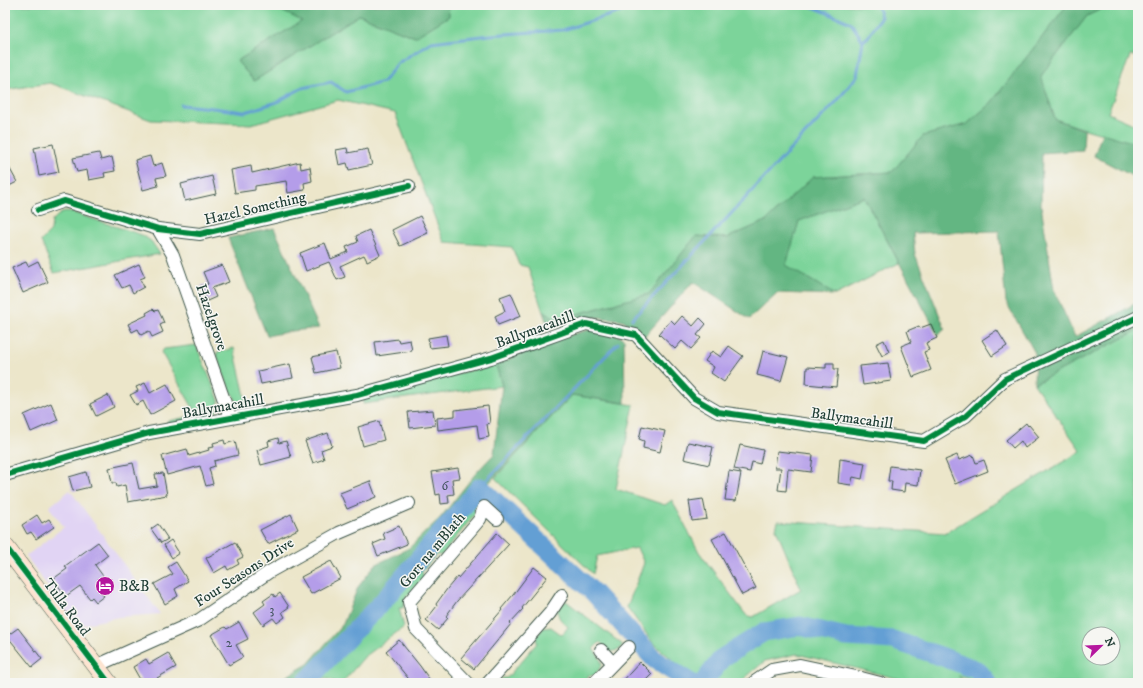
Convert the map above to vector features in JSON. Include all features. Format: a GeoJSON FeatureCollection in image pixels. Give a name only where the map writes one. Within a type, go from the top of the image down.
{"type":"FeatureCollection","features":[{"type":"Feature","properties":{"kind":"main road","name":"Tulla Road"},"geometry":{"type":"LineString","coordinates":[[5,546],[109,683]]}},
{"type":"Feature","properties":{"kind":"street","name":"Hazel Something"},"geometry":{"type":"LineString","coordinates":[[38,210],[64,200],[158,229],[200,234],[410,186]]}},
{"type":"Feature","properties":{"kind":"street","name":"Hazelgrove"},"geometry":{"type":"LineString","coordinates":[[158,229],[173,256],[230,417]]}},
{"type":"Feature","properties":{"kind":"street","name":"Ballymacahill"},"geometry":{"type":"LineString","coordinates":[[5,475],[149,433],[357,394],[491,358],[586,324],[636,336],[694,398],[718,412],[924,441],[966,416],[1005,379],[1138,317]]}},
{"type":"Feature","properties":{"kind":"street","name":"Four Seasons Drive"},"geometry":{"type":"LineString","coordinates":[[96,666],[199,620],[269,572],[326,540],[409,503]]}},
{"type":"Feature","properties":{"kind":"street","name":"Gort na mBlath"},"geometry":{"type":"LineString","coordinates":[[468,683],[416,629],[409,602],[480,519],[484,507],[497,519]]}},
{"type":"Feature","properties":{"kind":"street"},"geometry":{"type":"LineString","coordinates":[[488,683],[554,616],[562,594]]}},
{"type":"Feature","properties":{"kind":"street"},"geometry":{"type":"LineString","coordinates":[[594,683],[629,647]]}},
{"type":"Feature","properties":{"kind":"street"},"geometry":{"type":"LineString","coordinates":[[601,650],[612,663]]}},
{"type":"Feature","properties":{"kind":"street"},"geometry":{"type":"LineString","coordinates":[[753,683],[772,670],[800,665],[860,681],[880,683]]}},
{"type":"Feature","properties":{"kind":"shaded area"},"geometry":{"type":"Polygon","coordinates":[[[70,490],[160,614],[119,617],[76,626],[26,556],[64,527],[49,507],[70,490]]]}},
{"type":"Feature","properties":{"kind":"green space"},"geometry":{"type":"Polygon","coordinates":[[[5,5],[270,5],[302,21],[237,61],[254,81],[359,15],[415,37],[449,16],[448,5],[1067,5],[991,103],[967,124],[923,136],[892,172],[813,177],[766,221],[727,238],[696,236],[649,294],[559,319],[543,312],[528,267],[519,265],[512,247],[444,242],[395,113],[338,100],[251,124],[151,120],[50,83],[5,90],[5,5]]]}},
{"type":"Feature","properties":{"kind":"green space"},"geometry":{"type":"Polygon","coordinates":[[[270,5],[448,5],[449,16],[415,37],[359,15],[254,81],[237,61],[302,21],[270,5]]]}},
{"type":"Feature","properties":{"kind":"green space"},"geometry":{"type":"Polygon","coordinates":[[[1067,5],[1110,5],[1087,16],[1041,76],[1055,119],[1084,130],[1083,150],[1042,153],[1041,205],[1054,290],[1075,337],[1138,302],[1138,330],[1034,384],[1035,353],[1006,302],[999,231],[913,233],[915,254],[945,329],[938,335],[864,197],[799,221],[786,265],[835,295],[777,293],[749,319],[693,282],[644,337],[623,320],[595,317],[558,327],[547,323],[543,312],[559,319],[649,294],[696,236],[727,238],[766,221],[813,177],[892,172],[923,136],[967,124],[991,103],[1067,5]]]}},
{"type":"Feature","properties":{"kind":"green space"},"geometry":{"type":"Polygon","coordinates":[[[1110,5],[1138,5],[1138,56],[1130,56],[1108,113],[1138,126],[1138,144],[1055,119],[1041,76],[1087,16],[1110,5]]]}},
{"type":"Feature","properties":{"kind":"green space"},"geometry":{"type":"Polygon","coordinates":[[[1102,133],[1138,144],[1138,179],[1094,156],[1102,133]]]}},
{"type":"Feature","properties":{"kind":"green space"},"geometry":{"type":"Polygon","coordinates":[[[864,197],[899,263],[835,295],[786,265],[799,221],[864,197]]]}},
{"type":"Feature","properties":{"kind":"green space"},"geometry":{"type":"Polygon","coordinates":[[[65,211],[142,235],[151,241],[160,254],[54,273],[41,241],[51,231],[52,221],[65,211]]]}},
{"type":"Feature","properties":{"kind":"green space"},"geometry":{"type":"Polygon","coordinates":[[[274,228],[319,328],[267,336],[228,238],[274,228]]]}},
{"type":"Feature","properties":{"kind":"green space"},"geometry":{"type":"Polygon","coordinates":[[[591,329],[611,331],[624,339],[625,403],[572,395],[480,492],[309,683],[275,683],[308,664],[343,624],[358,587],[375,565],[409,548],[441,517],[476,473],[494,454],[502,386],[496,365],[544,343],[591,329]]]}},
{"type":"Feature","properties":{"kind":"green space"},"geometry":{"type":"Polygon","coordinates":[[[1138,330],[1138,683],[971,683],[968,679],[958,676],[967,683],[910,683],[908,682],[932,679],[904,680],[797,654],[765,661],[739,683],[690,683],[694,678],[653,643],[627,607],[644,563],[637,548],[597,556],[593,574],[495,478],[572,395],[634,405],[616,489],[665,505],[672,500],[699,552],[746,615],[753,617],[801,589],[776,529],[778,521],[945,533],[1081,451],[1034,384],[1138,330]]]}},
{"type":"Feature","properties":{"kind":"green space"},"geometry":{"type":"Polygon","coordinates":[[[196,345],[219,400],[217,411],[212,416],[167,425],[168,421],[197,415],[161,352],[164,349],[196,345]]]}},
{"type":"Feature","properties":{"kind":"green space"},"geometry":{"type":"Polygon","coordinates":[[[234,348],[248,409],[245,410],[236,400],[224,376],[216,353],[234,348]]]}},
{"type":"Feature","properties":{"kind":"green space"},"geometry":{"type":"Polygon","coordinates":[[[496,365],[502,386],[363,404],[363,399],[422,381],[496,365]]]}},
{"type":"Feature","properties":{"kind":"green space"},"geometry":{"type":"Polygon","coordinates":[[[482,495],[508,519],[506,520],[482,501],[475,509],[475,514],[442,555],[436,555],[422,572],[424,578],[406,597],[403,608],[399,608],[404,627],[366,655],[342,683],[335,683],[332,680],[325,679],[309,683],[482,495]]]}},
{"type":"Feature","properties":{"kind":"green space"},"geometry":{"type":"Polygon","coordinates":[[[566,601],[623,645],[619,650],[610,652],[600,642],[593,649],[600,658],[602,665],[595,675],[588,676],[581,683],[497,683],[503,678],[507,678],[537,643],[536,637],[543,628],[551,627],[562,635],[568,627],[561,621],[558,608],[566,601]]]}},
{"type":"Feature","properties":{"kind":"building"},"geometry":{"type":"Polygon","coordinates":[[[53,144],[59,172],[39,176],[34,148],[53,144]]]}},
{"type":"Feature","properties":{"kind":"building"},"geometry":{"type":"Polygon","coordinates":[[[347,148],[348,153],[368,149],[372,165],[349,170],[347,163],[339,165],[336,150],[347,148]]]}},
{"type":"Feature","properties":{"kind":"building"},"geometry":{"type":"Polygon","coordinates":[[[99,153],[101,160],[112,157],[115,171],[104,173],[105,177],[89,180],[87,170],[77,172],[73,158],[99,153]]]}},
{"type":"Feature","properties":{"kind":"building"},"geometry":{"type":"Polygon","coordinates":[[[150,156],[153,166],[162,163],[166,176],[156,178],[158,186],[143,190],[135,160],[150,156]]]}},
{"type":"Feature","properties":{"kind":"building"},"geometry":{"type":"Polygon","coordinates":[[[5,160],[17,182],[5,188],[5,160]]]}},
{"type":"Feature","properties":{"kind":"building"},"geometry":{"type":"Polygon","coordinates":[[[300,162],[301,169],[310,167],[312,181],[304,183],[305,190],[288,193],[286,181],[255,186],[255,190],[235,193],[231,170],[251,166],[252,173],[300,162]]]}},
{"type":"Feature","properties":{"kind":"building"},"geometry":{"type":"Polygon","coordinates":[[[212,176],[216,194],[185,201],[181,184],[212,176]]]}},
{"type":"Feature","properties":{"kind":"building"},"geometry":{"type":"Polygon","coordinates":[[[420,216],[428,233],[400,246],[392,230],[420,216]]]}},
{"type":"Feature","properties":{"kind":"building"},"geometry":{"type":"Polygon","coordinates":[[[369,230],[380,255],[367,261],[364,255],[340,266],[345,277],[337,280],[329,262],[306,271],[300,253],[325,243],[331,259],[348,252],[346,247],[358,242],[356,236],[369,230]]]}},
{"type":"Feature","properties":{"kind":"building"},"geometry":{"type":"Polygon","coordinates":[[[38,261],[48,282],[23,293],[12,268],[26,262],[28,266],[38,261]]]}},
{"type":"Feature","properties":{"kind":"building"},"geometry":{"type":"Polygon","coordinates":[[[139,264],[145,277],[140,279],[144,287],[133,293],[129,285],[122,288],[115,275],[139,264]]]}},
{"type":"Feature","properties":{"kind":"building"},"geometry":{"type":"Polygon","coordinates":[[[222,265],[229,282],[212,288],[216,297],[207,301],[201,286],[208,284],[203,272],[222,265]]]}},
{"type":"Feature","properties":{"kind":"building"},"geometry":{"type":"Polygon","coordinates":[[[511,293],[521,316],[498,325],[495,316],[505,311],[500,297],[511,293]]]}},
{"type":"Feature","properties":{"kind":"building"},"geometry":{"type":"Polygon","coordinates":[[[153,309],[155,311],[158,310],[162,318],[164,323],[160,325],[163,332],[152,337],[149,331],[141,335],[138,329],[132,332],[128,324],[147,315],[146,313],[153,309]]]}},
{"type":"Feature","properties":{"kind":"building"},"geometry":{"type":"Polygon","coordinates":[[[682,316],[693,326],[700,318],[706,324],[697,335],[701,338],[691,349],[682,341],[675,349],[659,334],[671,320],[675,324],[682,316]]]}},
{"type":"Feature","properties":{"kind":"building"},"geometry":{"type":"Polygon","coordinates":[[[931,324],[937,338],[926,343],[929,350],[924,352],[931,370],[913,377],[901,346],[911,342],[907,331],[919,326],[920,328],[931,324]]]}},
{"type":"Feature","properties":{"kind":"building"},"geometry":{"type":"Polygon","coordinates":[[[997,330],[1007,346],[992,356],[982,340],[997,330]]]}},
{"type":"Feature","properties":{"kind":"building"},"geometry":{"type":"Polygon","coordinates":[[[446,335],[448,346],[430,348],[428,338],[446,335]]]}},
{"type":"Feature","properties":{"kind":"building"},"geometry":{"type":"Polygon","coordinates":[[[398,339],[399,342],[410,340],[412,351],[377,356],[375,342],[398,339]]]}},
{"type":"Feature","properties":{"kind":"building"},"geometry":{"type":"Polygon","coordinates":[[[884,340],[889,352],[882,356],[876,344],[884,340]]]}},
{"type":"Feature","properties":{"kind":"building"},"geometry":{"type":"Polygon","coordinates":[[[729,346],[743,356],[724,382],[711,373],[714,367],[705,361],[712,351],[721,357],[729,346]]]}},
{"type":"Feature","properties":{"kind":"building"},"geometry":{"type":"Polygon","coordinates":[[[763,351],[788,357],[781,381],[757,375],[763,351]]]}},
{"type":"Feature","properties":{"kind":"building"},"geometry":{"type":"Polygon","coordinates":[[[336,352],[340,368],[316,373],[312,357],[336,352]]]}},
{"type":"Feature","properties":{"kind":"building"},"geometry":{"type":"Polygon","coordinates":[[[826,363],[834,363],[834,369],[838,369],[836,387],[806,384],[807,367],[826,368],[826,363]]]}},
{"type":"Feature","properties":{"kind":"building"},"geometry":{"type":"Polygon","coordinates":[[[888,363],[891,381],[863,385],[860,366],[888,363]]]}},
{"type":"Feature","properties":{"kind":"building"},"geometry":{"type":"Polygon","coordinates":[[[290,364],[293,378],[261,384],[258,371],[290,364]]]}},
{"type":"Feature","properties":{"kind":"building"},"geometry":{"type":"Polygon","coordinates":[[[145,383],[150,393],[167,384],[176,401],[150,415],[143,401],[136,405],[130,395],[138,391],[136,387],[145,383]]]}},
{"type":"Feature","properties":{"kind":"building"},"geometry":{"type":"Polygon","coordinates":[[[108,395],[114,407],[96,416],[90,404],[108,395]]]}},
{"type":"Feature","properties":{"kind":"building"},"geometry":{"type":"Polygon","coordinates":[[[51,403],[58,420],[31,432],[24,415],[51,403]]]}},
{"type":"Feature","properties":{"kind":"building"},"geometry":{"type":"Polygon","coordinates":[[[488,406],[490,423],[487,424],[489,437],[479,439],[477,425],[438,430],[437,418],[455,416],[455,410],[488,406]]]}},
{"type":"Feature","properties":{"kind":"building"},"geometry":{"type":"Polygon","coordinates":[[[433,410],[435,425],[410,428],[408,412],[433,410]]]}},
{"type":"Feature","properties":{"kind":"building"},"geometry":{"type":"Polygon","coordinates":[[[379,421],[384,440],[363,446],[358,427],[379,421]]]}},
{"type":"Feature","properties":{"kind":"building"},"geometry":{"type":"Polygon","coordinates":[[[1026,423],[1039,437],[1025,448],[1021,441],[1013,448],[1006,440],[1026,423]]]}},
{"type":"Feature","properties":{"kind":"building"},"geometry":{"type":"Polygon","coordinates":[[[642,426],[665,431],[660,452],[643,448],[644,441],[639,439],[642,426]]]}},
{"type":"Feature","properties":{"kind":"building"},"geometry":{"type":"Polygon","coordinates":[[[328,433],[332,446],[321,450],[324,459],[313,463],[305,441],[328,433]]]}},
{"type":"Feature","properties":{"kind":"building"},"geometry":{"type":"Polygon","coordinates":[[[278,438],[279,443],[286,441],[291,457],[261,465],[257,450],[269,446],[268,441],[278,438]]]}},
{"type":"Feature","properties":{"kind":"building"},"geometry":{"type":"Polygon","coordinates":[[[224,440],[225,444],[235,441],[238,455],[214,461],[215,466],[209,468],[213,484],[206,486],[200,466],[167,475],[162,456],[187,449],[189,456],[209,450],[208,448],[214,447],[213,443],[224,440]]]}},
{"type":"Feature","properties":{"kind":"building"},"geometry":{"type":"Polygon","coordinates":[[[688,442],[713,447],[709,465],[684,459],[688,442]]]}},
{"type":"Feature","properties":{"kind":"building"},"geometry":{"type":"Polygon","coordinates":[[[740,445],[763,450],[760,464],[752,462],[750,472],[734,469],[740,445]]]}},
{"type":"Feature","properties":{"kind":"building"},"geometry":{"type":"Polygon","coordinates":[[[777,451],[813,455],[811,472],[788,469],[786,491],[778,490],[781,468],[775,468],[777,451]]]}},
{"type":"Feature","properties":{"kind":"building"},"geometry":{"type":"Polygon","coordinates":[[[957,455],[959,460],[973,455],[976,463],[984,460],[988,471],[955,484],[945,460],[957,455]]]}},
{"type":"Feature","properties":{"kind":"building"},"geometry":{"type":"Polygon","coordinates":[[[840,459],[865,463],[862,479],[853,477],[851,485],[838,483],[840,459]]]}},
{"type":"Feature","properties":{"kind":"building"},"geometry":{"type":"Polygon","coordinates":[[[133,463],[139,489],[157,486],[155,474],[163,473],[167,495],[128,502],[125,485],[117,487],[116,483],[112,483],[109,468],[133,463]]]}},
{"type":"Feature","properties":{"kind":"building"},"geometry":{"type":"Polygon","coordinates":[[[890,466],[920,470],[918,485],[905,483],[904,492],[891,490],[892,481],[888,481],[890,466]]]}},
{"type":"Feature","properties":{"kind":"building"},"geometry":{"type":"Polygon","coordinates":[[[458,468],[460,478],[452,479],[454,494],[448,495],[449,503],[441,504],[440,494],[436,495],[432,472],[458,468]]]}},
{"type":"Feature","properties":{"kind":"building"},"geometry":{"type":"Polygon","coordinates":[[[729,471],[741,473],[736,501],[725,500],[729,471]]]}},
{"type":"Feature","properties":{"kind":"building"},"geometry":{"type":"Polygon","coordinates":[[[86,472],[90,487],[73,491],[69,477],[86,472]]]}},
{"type":"Feature","properties":{"kind":"building"},"geometry":{"type":"Polygon","coordinates":[[[370,481],[376,497],[347,509],[340,493],[370,481]]]}},
{"type":"Feature","properties":{"kind":"building"},"geometry":{"type":"Polygon","coordinates":[[[703,499],[707,519],[692,521],[689,501],[703,499]]]}},
{"type":"Feature","properties":{"kind":"building"},"geometry":{"type":"Polygon","coordinates":[[[291,514],[298,529],[268,544],[260,530],[291,514]]]}},
{"type":"Feature","properties":{"kind":"building"},"geometry":{"type":"Polygon","coordinates":[[[37,515],[42,523],[49,519],[54,527],[36,539],[31,532],[27,534],[22,525],[37,515]]]}},
{"type":"Feature","properties":{"kind":"building"},"geometry":{"type":"Polygon","coordinates":[[[158,524],[168,539],[161,543],[151,529],[158,524]]]}},
{"type":"Feature","properties":{"kind":"building"},"geometry":{"type":"Polygon","coordinates":[[[399,526],[407,544],[378,556],[373,544],[385,539],[383,533],[399,526]]]}},
{"type":"Feature","properties":{"kind":"building"},"geometry":{"type":"Polygon","coordinates":[[[726,532],[756,588],[742,595],[712,539],[726,532]]]}},
{"type":"Feature","properties":{"kind":"building"},"geometry":{"type":"Polygon","coordinates":[[[497,533],[509,544],[457,601],[446,616],[448,618],[438,630],[426,620],[437,606],[436,604],[447,589],[497,533]]]}},
{"type":"Feature","properties":{"kind":"building"},"geometry":{"type":"Polygon","coordinates":[[[171,540],[179,553],[172,558],[164,545],[171,540]]]}},
{"type":"Feature","properties":{"kind":"building"},"geometry":{"type":"Polygon","coordinates":[[[98,542],[108,555],[95,565],[108,583],[100,589],[104,596],[96,602],[92,597],[90,599],[80,586],[66,596],[53,579],[67,569],[65,566],[98,542]]]}},
{"type":"Feature","properties":{"kind":"building"},"geometry":{"type":"Polygon","coordinates":[[[235,542],[243,557],[237,560],[239,564],[228,570],[226,566],[214,573],[206,558],[235,542]]]}},
{"type":"Feature","properties":{"kind":"building"},"geometry":{"type":"Polygon","coordinates":[[[331,561],[341,578],[311,594],[301,577],[331,561]]]}},
{"type":"Feature","properties":{"kind":"building"},"geometry":{"type":"Polygon","coordinates":[[[176,562],[188,581],[175,589],[178,596],[165,604],[154,584],[173,574],[168,567],[176,562]]]}},
{"type":"Feature","properties":{"kind":"building"},"geometry":{"type":"Polygon","coordinates":[[[534,567],[547,577],[474,669],[461,658],[502,610],[501,609],[534,567]]]}},
{"type":"Feature","properties":{"kind":"building"},"geometry":{"type":"Polygon","coordinates":[[[280,593],[289,607],[282,612],[285,617],[277,623],[273,618],[263,625],[254,612],[265,604],[263,601],[273,594],[275,597],[280,593]]]}},
{"type":"Feature","properties":{"kind":"building"},"geometry":{"type":"Polygon","coordinates":[[[239,622],[248,639],[236,645],[243,657],[229,665],[211,635],[225,627],[227,629],[239,622]]]}},
{"type":"Feature","properties":{"kind":"building"},"geometry":{"type":"Polygon","coordinates":[[[18,628],[42,659],[32,667],[7,636],[18,628]]]}},
{"type":"Feature","properties":{"kind":"building"},"geometry":{"type":"Polygon","coordinates":[[[399,640],[432,683],[412,683],[386,651],[399,640]]]}},
{"type":"Feature","properties":{"kind":"building"},"geometry":{"type":"Polygon","coordinates":[[[168,653],[176,667],[157,678],[160,683],[142,683],[133,667],[146,659],[149,664],[168,653]]]}},
{"type":"Feature","properties":{"kind":"building"},"geometry":{"type":"Polygon","coordinates":[[[640,662],[652,674],[643,683],[621,683],[640,662]]]}},
{"type":"Feature","properties":{"kind":"waterway"},"geometry":{"type":"LineString","coordinates":[[181,105],[245,112],[277,102],[302,88],[331,82],[346,92],[383,82],[398,63],[431,42],[490,35],[563,30],[642,5]]}},
{"type":"Feature","properties":{"kind":"waterway"},"geometry":{"type":"LineString","coordinates":[[632,319],[837,101],[857,76],[863,41],[851,23],[809,5]]}},
{"type":"Feature","properties":{"kind":"waterway"},"geometry":{"type":"LineString","coordinates":[[863,41],[868,37],[881,17],[877,5]]}},
{"type":"Feature","properties":{"kind":"waterway"},"geometry":{"type":"LineString","coordinates":[[480,487],[618,343]]}},
{"type":"Feature","properties":{"kind":"waterway"},"geometry":{"type":"LineString","coordinates":[[305,683],[384,600],[480,487],[594,593],[655,660],[691,683]]}},
{"type":"Feature","properties":{"kind":"waterway"},"geometry":{"type":"LineString","coordinates":[[703,683],[722,658],[764,632],[800,626],[846,637],[893,640],[977,670],[988,683]]}},
{"type":"Feature","properties":{"kind":"cycle path"},"geometry":{"type":"LineString","coordinates":[[38,210],[64,201],[158,229],[200,234],[409,186]]}},
{"type":"Feature","properties":{"kind":"cycle path"},"geometry":{"type":"LineString","coordinates":[[5,475],[149,433],[357,395],[491,358],[586,324],[636,335],[694,398],[718,412],[924,441],[966,416],[1005,379],[1138,317]]}},
{"type":"Feature","properties":{"kind":"cycle path"},"geometry":{"type":"LineString","coordinates":[[5,546],[109,683]]}},
{"type":"Feature","properties":{"kind":"place","name":"B&B"},"geometry":{"type":"Point","coordinates":[105,586]}}]}
